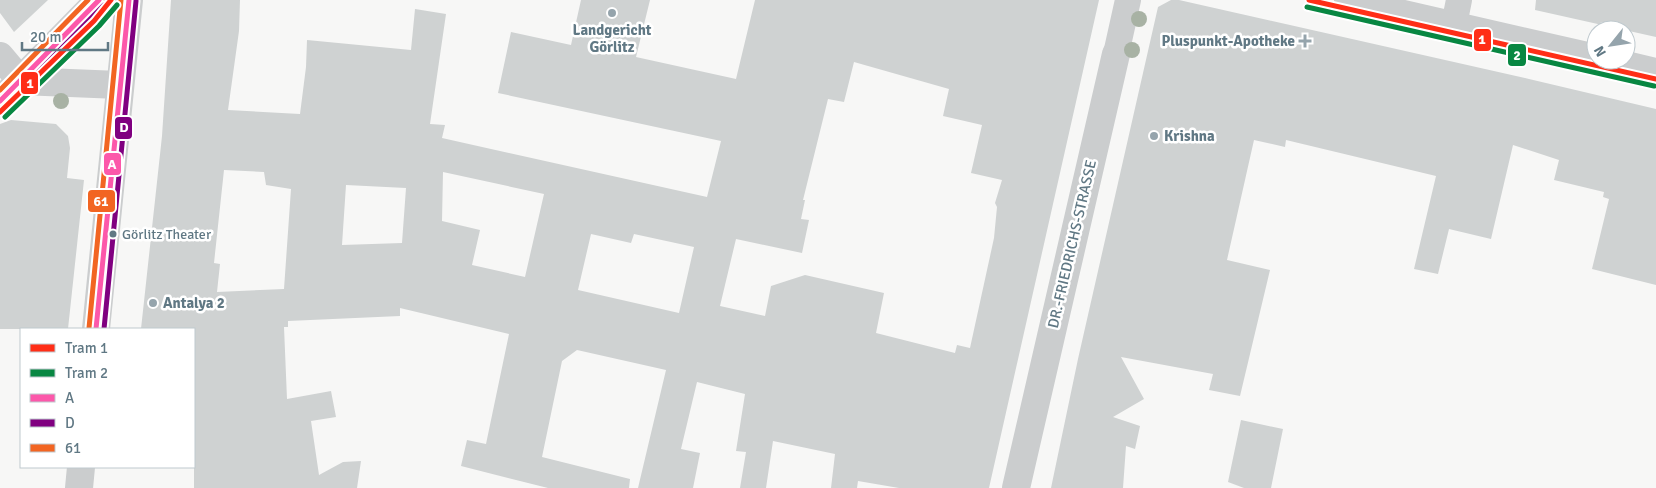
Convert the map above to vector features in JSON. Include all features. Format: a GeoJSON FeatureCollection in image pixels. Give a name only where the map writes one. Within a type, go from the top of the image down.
{"type":"FeatureCollection","features":[{"type":"Feature","properties":{"kind":"street"},"geometry":{"type":"LineString","coordinates":[[0,101],[99,0]]}},
{"type":"Feature","properties":{"kind":"street"},"geometry":{"type":"LineString","coordinates":[[96,328],[129,0]]}},
{"type":"Feature","properties":{"kind":"street","name":"DR.-FRIEDRICHS-STRASSE"},"geometry":{"type":"LineString","coordinates":[[1016,488],[1128,0]]}},
{"type":"Feature","properties":{"kind":"street"},"geometry":{"type":"LineString","coordinates":[[1346,0],[1457,12],[1586,54]]}},
{"type":"Feature","properties":{"kind":"street"},"geometry":{"type":"LineString","coordinates":[[0,56],[21,81],[119,85]]}},
{"type":"Feature","properties":{"kind":"street"},"geometry":{"type":"LineString","coordinates":[[1636,66],[1656,71]]}},
{"type":"Feature","properties":{"kind":"street"},"geometry":{"type":"LineString","coordinates":[[79,488],[81,468]]}},
{"type":"Feature","properties":{"kind":"building"},"geometry":{"type":"Polygon","coordinates":[[[0,0],[48,0],[14,32],[0,13],[0,0]]]}},
{"type":"Feature","properties":{"kind":"building"},"geometry":{"type":"Polygon","coordinates":[[[171,0],[240,0],[239,31],[228,110],[300,114],[306,67],[307,40],[411,50],[415,9],[446,14],[430,124],[445,125],[442,138],[707,197],[721,141],[498,93],[511,32],[571,45],[581,0],[650,0],[636,57],[736,79],[755,0],[1099,0],[989,488],[899,488],[858,481],[857,488],[831,488],[835,454],[773,441],[766,488],[740,488],[746,452],[736,451],[745,394],[697,382],[681,449],[700,453],[693,488],[638,488],[666,370],[577,350],[562,361],[542,457],[630,479],[629,488],[548,488],[461,466],[467,440],[486,444],[509,334],[400,308],[400,316],[288,321],[288,327],[284,327],[287,399],[331,391],[336,417],[311,421],[319,475],[343,462],[361,461],[357,488],[194,488],[195,328],[141,328],[162,136],[171,0]],[[854,62],[844,102],[828,99],[803,200],[805,200],[801,219],[809,220],[802,253],[736,239],[720,306],[765,316],[771,286],[805,275],[884,293],[876,333],[955,353],[957,345],[970,348],[994,238],[997,207],[995,203],[1002,180],[971,173],[982,125],[943,116],[949,89],[854,62]],[[224,170],[214,263],[220,264],[217,292],[284,289],[291,189],[266,185],[264,172],[224,170]],[[443,172],[442,221],[480,230],[472,265],[525,277],[544,194],[443,172]],[[346,185],[342,245],[402,243],[406,188],[346,185]],[[591,234],[578,290],[679,313],[694,247],[634,234],[631,243],[591,234]]]}},
{"type":"Feature","properties":{"kind":"building"},"geometry":{"type":"Polygon","coordinates":[[[1171,0],[1179,0],[1656,109],[1656,285],[1592,269],[1609,199],[1603,197],[1604,192],[1554,180],[1559,160],[1513,145],[1491,239],[1449,229],[1438,274],[1414,269],[1436,176],[1286,140],[1285,147],[1254,140],[1227,260],[1270,270],[1240,396],[1209,390],[1213,374],[1121,357],[1144,399],[1113,417],[1140,426],[1135,449],[1126,446],[1123,488],[1051,488],[1078,359],[1158,7],[1171,0]]]}},
{"type":"Feature","properties":{"kind":"building"},"geometry":{"type":"Polygon","coordinates":[[[1536,0],[1656,0],[1656,37],[1636,33],[1636,20],[1586,21],[1535,10],[1536,0]]]}},
{"type":"Feature","properties":{"kind":"building"},"geometry":{"type":"Polygon","coordinates":[[[11,120],[56,124],[68,136],[70,148],[67,178],[84,180],[68,328],[0,329],[0,124],[11,120]]]}},
{"type":"Feature","properties":{"kind":"building"},"geometry":{"type":"Polygon","coordinates":[[[1241,420],[1283,429],[1271,488],[1244,488],[1228,482],[1241,420]]]}},
{"type":"Feature","properties":{"kind":"tram line","name":"1"},"geometry":{"type":"LineString","coordinates":[[0,112],[94,21],[111,0]]}},
{"type":"Feature","properties":{"kind":"tram line","name":"1"},"geometry":{"type":"LineString","coordinates":[[1309,0],[1656,79]]}},
{"type":"Feature","properties":{"kind":"tram line","name":"2"},"geometry":{"type":"LineString","coordinates":[[5,117],[99,26],[117,5]]}},
{"type":"Feature","properties":{"kind":"tram line","name":"2"},"geometry":{"type":"LineString","coordinates":[[1307,7],[1654,86]]}},
{"type":"Feature","properties":{"kind":"transit line","name":"61"},"geometry":{"type":"LineString","coordinates":[[0,90],[88,0]]}},
{"type":"Feature","properties":{"kind":"transit line","name":"A"},"geometry":{"type":"LineString","coordinates":[[0,101],[99,0]]}},
{"type":"Feature","properties":{"kind":"transit line","name":"61"},"geometry":{"type":"LineString","coordinates":[[89,328],[121,0]]}},
{"type":"Feature","properties":{"kind":"transit line","name":"A"},"geometry":{"type":"LineString","coordinates":[[96,328],[129,0]]}},
{"type":"Feature","properties":{"kind":"transit line","name":"D"},"geometry":{"type":"LineString","coordinates":[[104,328],[136,1]]}},
{"type":"Feature","properties":{"kind":"transit line","name":"D"},"geometry":{"type":"LineString","coordinates":[[5,106],[104,5]]}},
{"type":"Feature","properties":{"kind":"place","name":"Landgericht Görlitz"},"geometry":{"type":"Point","coordinates":[612,13]}},
{"type":"Feature","properties":{"kind":"place","name":"Pluspunkt-Apotheke"},"geometry":{"type":"Point","coordinates":[1305,41]}},
{"type":"Feature","properties":{"kind":"place","name":"Krishna"},"geometry":{"type":"Point","coordinates":[1154,136]}},
{"type":"Feature","properties":{"kind":"place","name":"Görlitz Theater"},"geometry":{"type":"Point","coordinates":[113,234]}},
{"type":"Feature","properties":{"kind":"place","name":"Antalya 2"},"geometry":{"type":"Point","coordinates":[153,303]}}]}
